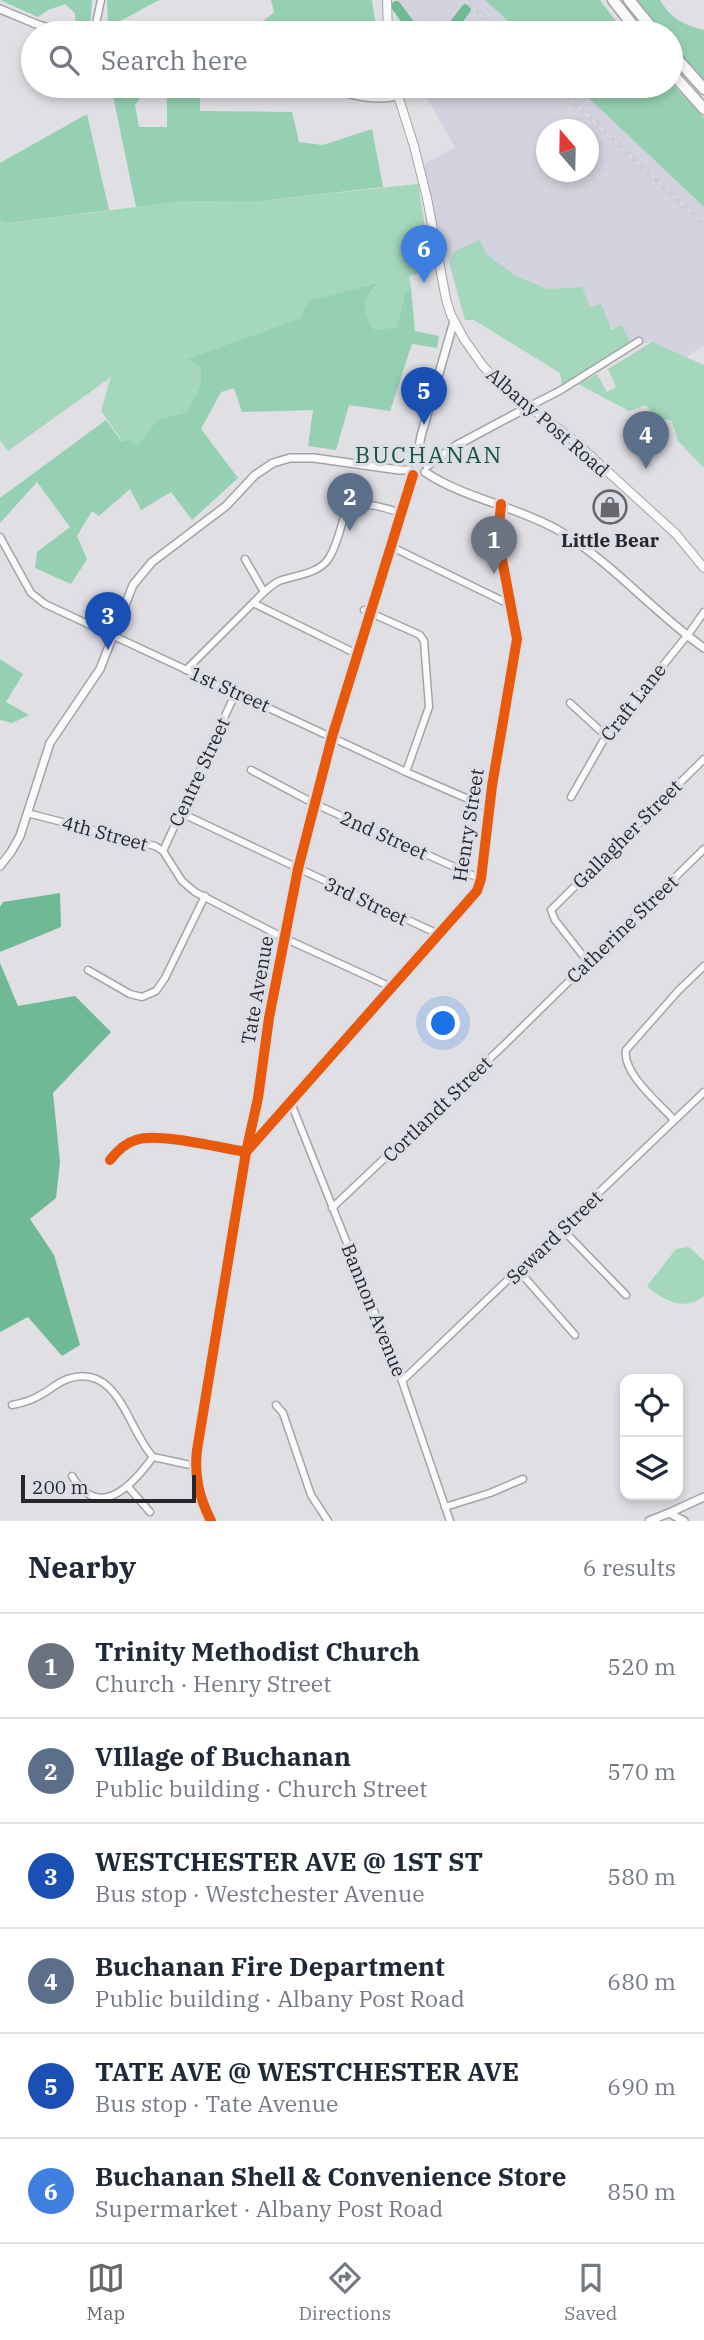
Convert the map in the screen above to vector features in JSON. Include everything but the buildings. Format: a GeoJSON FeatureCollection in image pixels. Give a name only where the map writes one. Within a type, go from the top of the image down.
{"type":"FeatureCollection","features":[{"type":"Feature","properties":{"kind":"highway"},"geometry":{"type":"LineString","coordinates":[[613,0],[630,21]]}},
{"type":"Feature","properties":{"kind":"highway"},"geometry":{"type":"LineString","coordinates":[[629,0],[646,21]]}},
{"type":"Feature","properties":{"kind":"highway"},"geometry":{"type":"LineString","coordinates":[[683,65],[704,89]]}},
{"type":"Feature","properties":{"kind":"highway"},"geometry":{"type":"LineString","coordinates":[[683,85],[704,109]]}},
{"type":"Feature","properties":{"kind":"main road"},"geometry":{"type":"LineString","coordinates":[[387,0],[388,21]]}},
{"type":"Feature","properties":{"kind":"main road","name":"Albany Post Road"},"geometry":{"type":"LineString","coordinates":[[399,98],[427,198],[444,293],[454,321],[483,366],[506,390],[572,439],[676,534],[704,568]]}},
{"type":"Feature","properties":{"kind":"street"},"geometry":{"type":"LineString","coordinates":[[97,21],[101,0]]}},
{"type":"Feature","properties":{"kind":"street"},"geometry":{"type":"LineString","coordinates":[[0,9],[29,21]]}},
{"type":"Feature","properties":{"kind":"street"},"geometry":{"type":"LineString","coordinates":[[361,98],[381,98]]}},
{"type":"Feature","properties":{"kind":"street"},"geometry":{"type":"LineString","coordinates":[[417,458],[454,321]]}},
{"type":"Feature","properties":{"kind":"street"},"geometry":{"type":"LineString","coordinates":[[0,866],[20,836],[50,743],[100,669],[128,596],[140,575],[170,547],[226,506],[254,475],[290,458],[301,457],[411,472],[420,476],[457,445],[561,390],[639,341]]}},
{"type":"Feature","properties":{"kind":"street"},"geometry":{"type":"LineString","coordinates":[[411,472],[410,462],[417,458],[424,460],[426,469],[440,482],[527,514],[561,532],[704,648]]}},
{"type":"Feature","properties":{"kind":"street","name":"Tate Avenue"},"geometry":{"type":"LineString","coordinates":[[211,1521],[199,1494],[195,1466],[284,938],[298,869],[332,737],[368,611],[392,547],[411,472]]}},
{"type":"Feature","properties":{"kind":"street","name":"Henry Street"},"geometry":{"type":"LineString","coordinates":[[246,1152],[477,891],[517,639],[498,538],[501,504]]}},
{"type":"Feature","properties":{"kind":"street"},"geometry":{"type":"LineString","coordinates":[[186,670],[264,592],[279,582],[319,568],[325,563],[331,556],[346,510],[351,506],[369,505],[401,513]]}},
{"type":"Feature","properties":{"kind":"street","name":"1st Street"},"geometry":{"type":"LineString","coordinates":[[0,537],[25,584],[36,598],[406,772],[489,808]]}},
{"type":"Feature","properties":{"kind":"street"},"geometry":{"type":"LineString","coordinates":[[392,547],[511,605]]}},
{"type":"Feature","properties":{"kind":"street"},"geometry":{"type":"LineString","coordinates":[[245,559],[264,592]]}},
{"type":"Feature","properties":{"kind":"street"},"geometry":{"type":"LineString","coordinates":[[253,603],[357,654]]}},
{"type":"Feature","properties":{"kind":"street"},"geometry":{"type":"LineString","coordinates":[[368,611],[423,638],[429,707],[406,772]]}},
{"type":"Feature","properties":{"kind":"street","name":"Craft Lane"},"geometry":{"type":"LineString","coordinates":[[571,797],[606,736],[704,612]]}},
{"type":"Feature","properties":{"kind":"street","name":"Centre Street"},"geometry":{"type":"LineString","coordinates":[[163,851],[236,692]]}},
{"type":"Feature","properties":{"kind":"street"},"geometry":{"type":"LineString","coordinates":[[570,703],[606,736]]}},
{"type":"Feature","properties":{"kind":"street","name":"Gallagher Street"},"geometry":{"type":"LineString","coordinates":[[588,962],[555,920],[552,909],[704,759]]}},
{"type":"Feature","properties":{"kind":"street","name":"2nd Street"},"geometry":{"type":"LineString","coordinates":[[251,770],[315,804],[481,878]]}},
{"type":"Feature","properties":{"kind":"street","name":"4th Street"},"geometry":{"type":"LineString","coordinates":[[27,813],[155,846],[163,851],[183,881],[205,896],[284,938],[391,987]]}},
{"type":"Feature","properties":{"kind":"street","name":"3rd Street"},"geometry":{"type":"LineString","coordinates":[[181,813],[439,934]]}},
{"type":"Feature","properties":{"kind":"street","name":"Catherine Street"},"geometry":{"type":"LineString","coordinates":[[540,1009],[704,849]]}},
{"type":"Feature","properties":{"kind":"street"},"geometry":{"type":"LineString","coordinates":[[88,970],[130,994],[142,997],[156,991],[205,896]]}},
{"type":"Feature","properties":{"kind":"street"},"geometry":{"type":"LineString","coordinates":[[674,1120],[633,1075],[625,1056],[626,1050],[704,966]]}},
{"type":"Feature","properties":{"kind":"street","name":"Cortlandt Street"},"geometry":{"type":"LineString","coordinates":[[332,1208],[540,1009]]}},
{"type":"Feature","properties":{"kind":"street","name":"Seward Street"},"geometry":{"type":"LineString","coordinates":[[402,1381],[704,1092]]}},
{"type":"Feature","properties":{"kind":"street","name":"Bannon Avenue"},"geometry":{"type":"LineString","coordinates":[[291,1102],[402,1381],[450,1521]]}},
{"type":"Feature","properties":{"kind":"street"},"geometry":{"type":"LineString","coordinates":[[110,1160],[127,1144],[150,1137],[246,1152]]}},
{"type":"Feature","properties":{"kind":"street"},"geometry":{"type":"LineString","coordinates":[[562,1228],[626,1295]]}},
{"type":"Feature","properties":{"kind":"street"},"geometry":{"type":"LineString","coordinates":[[519,1271],[575,1335]]}},
{"type":"Feature","properties":{"kind":"street"},"geometry":{"type":"LineString","coordinates":[[12,1405],[41,1395],[64,1380],[83,1376],[93,1378],[109,1386],[117,1396],[134,1429],[153,1457],[195,1466]]}},
{"type":"Feature","properties":{"kind":"street"},"geometry":{"type":"LineString","coordinates":[[276,1405],[283,1413],[314,1502],[328,1521]]}},
{"type":"Feature","properties":{"kind":"street"},"geometry":{"type":"LineString","coordinates":[[72,1476],[83,1492],[98,1501],[112,1499],[129,1488],[153,1457]]}},
{"type":"Feature","properties":{"kind":"street"},"geometry":{"type":"LineString","coordinates":[[445,1507],[523,1479]]}},
{"type":"Feature","properties":{"kind":"street"},"geometry":{"type":"LineString","coordinates":[[129,1488],[150,1512]]}},
{"type":"Feature","properties":{"kind":"street"},"geometry":{"type":"LineString","coordinates":[[649,1521],[704,1497]]}},
{"type":"Feature","properties":{"kind":"street"},"geometry":{"type":"LineString","coordinates":[[669,1513],[684,1521]]}},
{"type":"Feature","properties":{"kind":"shaded area"},"geometry":{"type":"Polygon","coordinates":[[[0,0],[92,0],[91,21],[76,21],[75,13],[65,4],[38,17],[0,0]]]}},
{"type":"Feature","properties":{"kind":"shaded area"},"geometry":{"type":"Polygon","coordinates":[[[107,0],[160,0],[122,20],[108,21],[107,0]]]}},
{"type":"Feature","properties":{"kind":"shaded area"},"geometry":{"type":"Polygon","coordinates":[[[271,0],[372,0],[375,21],[261,21],[274,12],[271,0]]]}},
{"type":"Feature","properties":{"kind":"shaded area"},"geometry":{"type":"Polygon","coordinates":[[[395,0],[485,0],[508,21],[396,21],[395,0]]]}},
{"type":"Feature","properties":{"kind":"shaded area"},"geometry":{"type":"Polygon","coordinates":[[[485,0],[600,0],[616,21],[508,21],[485,0]]]}},
{"type":"Feature","properties":{"kind":"shaded area"},"geometry":{"type":"Polygon","coordinates":[[[636,0],[660,0],[680,21],[654,21],[636,0]]]}},
{"type":"Feature","properties":{"kind":"shaded area"},"geometry":{"type":"Polygon","coordinates":[[[683,22],[704,30],[704,82],[683,57],[683,22]]]}},
{"type":"Feature","properties":{"kind":"shaded area"},"geometry":{"type":"Polygon","coordinates":[[[683,96],[704,118],[704,207],[589,98],[683,98],[683,96]]]}},
{"type":"Feature","properties":{"kind":"shaded area"},"geometry":{"type":"Polygon","coordinates":[[[113,98],[141,98],[135,105],[139,127],[167,127],[167,98],[200,98],[200,111],[292,112],[299,142],[323,145],[372,129],[383,187],[252,202],[184,201],[136,207],[113,98]]]}},
{"type":"Feature","properties":{"kind":"shaded area"},"geometry":{"type":"Polygon","coordinates":[[[427,98],[589,98],[704,207],[704,346],[686,357],[652,342],[631,345],[590,307],[582,287],[548,289],[516,276],[486,254],[455,251],[449,262],[437,225],[424,164],[455,147],[427,98]]]}},
{"type":"Feature","properties":{"kind":"shaded area"},"geometry":{"type":"Polygon","coordinates":[[[87,114],[109,210],[9,223],[0,220],[0,163],[87,114]]]}},
{"type":"Feature","properties":{"kind":"shaded area"},"geometry":{"type":"Polygon","coordinates":[[[418,184],[432,271],[409,276],[411,288],[405,292],[397,327],[375,330],[367,317],[366,302],[378,285],[302,318],[188,359],[201,368],[200,387],[187,412],[157,420],[137,446],[122,441],[101,411],[111,377],[8,451],[0,441],[0,220],[10,223],[184,201],[252,202],[418,184]]]}},
{"type":"Feature","properties":{"kind":"shaded area"},"geometry":{"type":"Polygon","coordinates":[[[480,240],[486,254],[516,276],[548,289],[582,287],[590,307],[601,304],[612,330],[622,325],[631,345],[562,384],[560,373],[474,320],[465,320],[449,262],[455,251],[480,240]]]}},
{"type":"Feature","properties":{"kind":"shaded area"},"geometry":{"type":"Polygon","coordinates":[[[379,283],[365,305],[367,316],[375,330],[397,327],[405,292],[411,288],[415,331],[439,336],[437,348],[412,344],[390,411],[349,405],[336,450],[308,446],[313,410],[242,412],[234,388],[221,392],[201,429],[238,478],[192,520],[171,492],[141,510],[130,489],[99,516],[92,511],[77,536],[87,559],[71,584],[35,568],[37,552],[70,527],[37,482],[0,523],[0,498],[106,420],[121,441],[130,440],[137,446],[157,420],[187,412],[200,387],[201,368],[187,359],[301,318],[308,301],[379,283]]]}},
{"type":"Feature","properties":{"kind":"shaded area"},"geometry":{"type":"Polygon","coordinates":[[[652,342],[704,365],[704,468],[678,441],[672,421],[666,419],[659,423],[646,405],[629,411],[578,384],[597,374],[607,392],[616,387],[608,369],[652,342]]]}},
{"type":"Feature","properties":{"kind":"shaded area"},"geometry":{"type":"Polygon","coordinates":[[[0,659],[23,674],[6,702],[29,715],[12,723],[0,720],[0,659]]]}},
{"type":"Feature","properties":{"kind":"shaded area"},"geometry":{"type":"Polygon","coordinates":[[[60,893],[61,927],[0,952],[0,907],[3,902],[60,893]]]}},
{"type":"Feature","properties":{"kind":"shaded area"},"geometry":{"type":"Polygon","coordinates":[[[0,963],[18,1006],[75,996],[111,1032],[53,1093],[60,1162],[56,1198],[30,1219],[54,1255],[80,1345],[62,1356],[28,1317],[0,1332],[0,963]]]}},
{"type":"Feature","properties":{"kind":"shaded area"},"geometry":{"type":"Polygon","coordinates":[[[689,1247],[704,1261],[704,1296],[689,1303],[674,1303],[647,1286],[676,1249],[689,1247]]]}},
{"type":"Feature","properties":{"kind":"waterway"},"geometry":{"type":"LineString","coordinates":[[396,6],[407,21]]}},
{"type":"Feature","properties":{"kind":"waterway"},"geometry":{"type":"LineString","coordinates":[[457,21],[466,9]]}},
{"type":"Feature","properties":{"kind":"railway"},"geometry":{"type":"LineString","coordinates":[[465,0],[487,21]]}},
{"type":"Feature","properties":{"kind":"railway"},"geometry":{"type":"LineString","coordinates":[[569,98],[704,225]]}},
{"type":"Feature","properties":{"kind":"cycle path"},"geometry":{"type":"LineString","coordinates":[[211,1521],[198,1486],[197,1450],[246,1152],[258,1098],[269,1018],[298,869],[332,737],[413,475]]}},
{"type":"Feature","properties":{"kind":"cycle path"},"geometry":{"type":"LineString","coordinates":[[110,1160],[128,1143],[146,1138],[174,1139],[246,1152],[477,891],[517,639],[498,538],[501,504]]}},
{"type":"Feature","properties":{"kind":"place","name":"Buchanan Shell & Convenience Store"},"geometry":{"type":"Point","coordinates":[424,283]}},
{"type":"Feature","properties":{"kind":"place","name":"TATE AVE @ WESTCHESTER AVE"},"geometry":{"type":"Point","coordinates":[424,425]}},
{"type":"Feature","properties":{"kind":"place","name":"Buchanan Fire Department"},"geometry":{"type":"Point","coordinates":[646,469]}},
{"type":"Feature","properties":{"kind":"place","name":"Little Bear"},"geometry":{"type":"Point","coordinates":[610,507]}},
{"type":"Feature","properties":{"kind":"place","name":"VIllage of Buchanan"},"geometry":{"type":"Point","coordinates":[350,531]}},
{"type":"Feature","properties":{"kind":"place","name":"Trinity Methodist Church"},"geometry":{"type":"Point","coordinates":[494,574]}},
{"type":"Feature","properties":{"kind":"place","name":"WESTCHESTER AVE @ 1ST ST"},"geometry":{"type":"Point","coordinates":[108,650]}},
{"type":"Feature","properties":{"kind":"district","name":"BUCHANAN"},"geometry":{"type":"Point","coordinates":[429,454]}}]}
